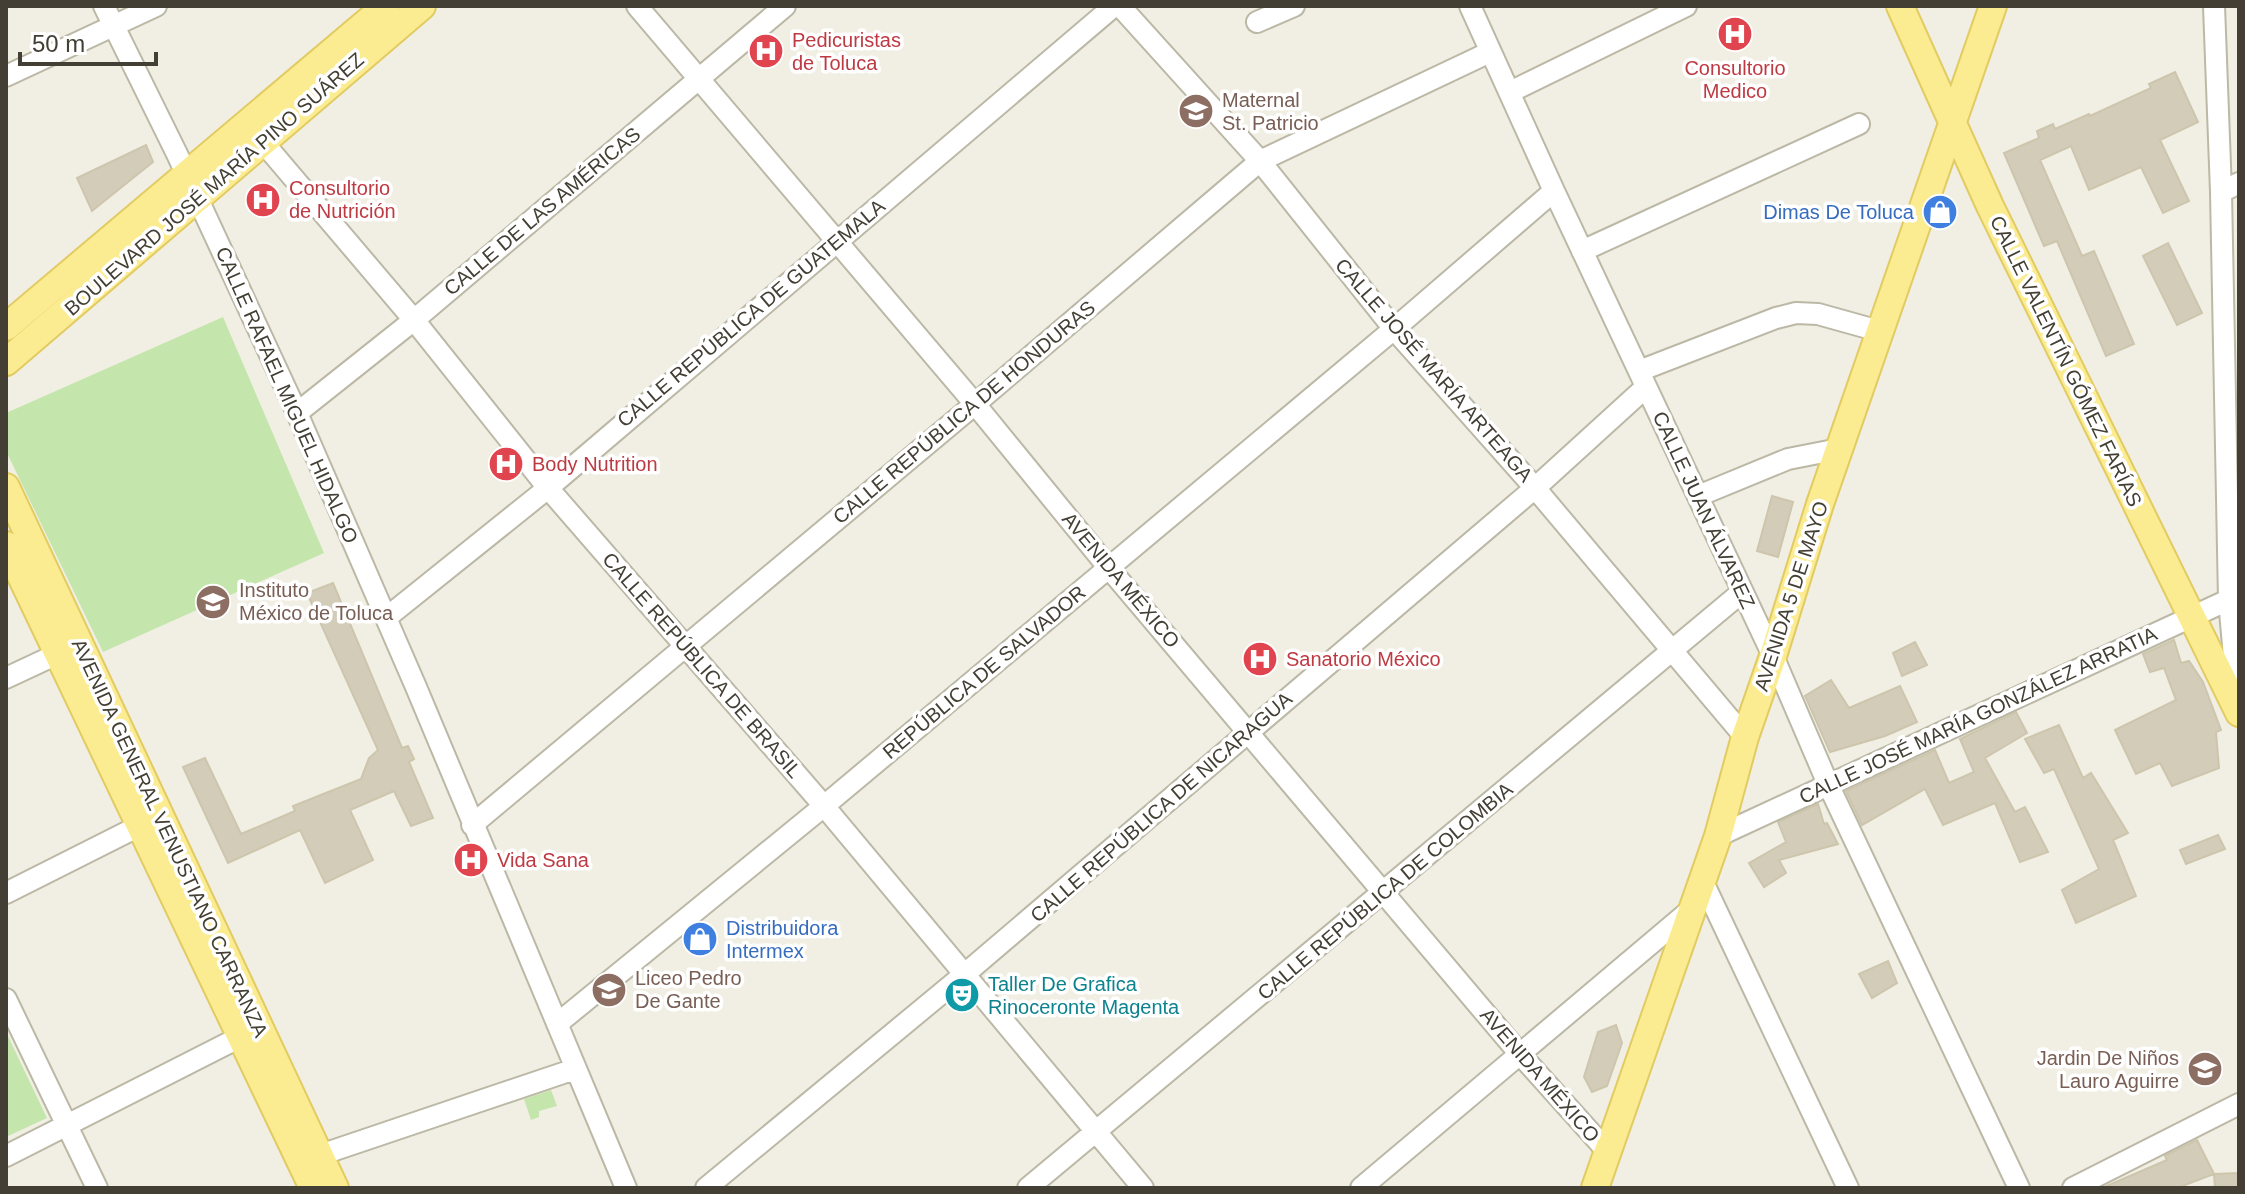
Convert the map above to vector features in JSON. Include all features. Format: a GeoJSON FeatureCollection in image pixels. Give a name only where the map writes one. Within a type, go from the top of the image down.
{"type":"FeatureCollection","features":[{"type":"Feature","properties":{"kind":"main road","name":"BOULEVARD JOSÉ MARÍA PINO SUÁREZ"},"geometry":{"type":"LineString","coordinates":[[6,327],[386,6]]}},
{"type":"Feature","properties":{"kind":"main road","name":"BOULEVARD JOSÉ MARÍA PINO SUÁREZ"},"geometry":{"type":"LineString","coordinates":[[6,362],[422,6]]}},
{"type":"Feature","properties":{"kind":"main road","name":"CALLE VALENTÍN GÓMEZ FARÍAS"},"geometry":{"type":"LineString","coordinates":[[1900,6],[1990,206],[2239,715]]}},
{"type":"Feature","properties":{"kind":"main road","name":"AVENIDA 5 DE MAYO"},"geometry":{"type":"LineString","coordinates":[[1595,1188],[1718,836],[1745,737],[1839,449],[1993,6]]}},
{"type":"Feature","properties":{"kind":"main road","name":"AVENIDA GENERAL VENUSTIANO CARRANZA"},"geometry":{"type":"LineString","coordinates":[[6,487],[69,649],[250,1032],[313,1188]]}},
{"type":"Feature","properties":{"kind":"main road","name":"AVENIDA GENERAL VENUSTIANO CARRANZA"},"geometry":{"type":"LineString","coordinates":[[6,545],[69,649]]}},
{"type":"Feature","properties":{"kind":"main road","name":"AVENIDA GENERAL VENUSTIANO CARRANZA"},"geometry":{"type":"LineString","coordinates":[[250,1032],[320,1155],[335,1188]]}},
{"type":"Feature","properties":{"kind":"street","name":"CALLE RAFAEL MIGUEL HIDALGO"},"geometry":{"type":"LineString","coordinates":[[104,6],[297,413],[626,1188]]}},
{"type":"Feature","properties":{"kind":"street"},"geometry":{"type":"LineString","coordinates":[[6,76],[156,6]]}},
{"type":"Feature","properties":{"kind":"street","name":"AVENIDA MÉXICO"},"geometry":{"type":"LineString","coordinates":[[637,6],[1519,1053],[1608,1152]]}},
{"type":"Feature","properties":{"kind":"street","name":"CALLE DE LAS AMÉRICAS"},"geometry":{"type":"LineString","coordinates":[[297,413],[414,320],[785,6]]}},
{"type":"Feature","properties":{"kind":"street","name":"CALLE JOSÉ MARÍA ARTEAGA"},"geometry":{"type":"LineString","coordinates":[[1117,6],[1260,161],[1394,329],[1535,488],[1745,737]]}},
{"type":"Feature","properties":{"kind":"street","name":"CALLE REPÚBLICA DE GUATEMALA"},"geometry":{"type":"LineString","coordinates":[[386,618],[548,488],[1117,6]]}},
{"type":"Feature","properties":{"kind":"street"},"geometry":{"type":"LineString","coordinates":[[1257,22],[1294,6]]}},
{"type":"Feature","properties":{"kind":"street","name":"CALLE JUAN ÁLVAREZ"},"geometry":{"type":"LineString","coordinates":[[1470,6],[1773,656],[1828,784],[2019,1188]]}},
{"type":"Feature","properties":{"kind":"street"},"geometry":{"type":"LineString","coordinates":[[1510,92],[1686,6]]}},
{"type":"Feature","properties":{"kind":"street"},"geometry":{"type":"LineString","coordinates":[[2214,6],[2230,188],[2234,598],[2239,715]]}},
{"type":"Feature","properties":{"kind":"street","name":"CALLE REPÚBLICA DE HONDURAS"},"geometry":{"type":"LineString","coordinates":[[472,825],[1260,161],[1490,52]]}},
{"type":"Feature","properties":{"kind":"street"},"geometry":{"type":"LineString","coordinates":[[1582,251],[1859,124]]}},
{"type":"Feature","properties":{"kind":"street","name":"CALLE REPÚBLICA DE BRASIL"},"geometry":{"type":"LineString","coordinates":[[262,141],[414,320],[548,488],[966,973],[1143,1188]]}},
{"type":"Feature","properties":{"kind":"street","name":"REPÚBLICA DE SALVADOR"},"geometry":{"type":"LineString","coordinates":[[557,1024],[824,806],[1394,329],[1554,191]]}},
{"type":"Feature","properties":{"kind":"street"},"geometry":{"type":"LineString","coordinates":[[1643,379],[1776,318],[1796,313],[1818,314],[1879,331]]}},
{"type":"Feature","properties":{"kind":"street","name":"CALLE REPÚBLICA DE NICARAGUA"},"geometry":{"type":"LineString","coordinates":[[706,1188],[966,973],[1535,488],[1643,379]]}},
{"type":"Feature","properties":{"kind":"street"},"geometry":{"type":"LineString","coordinates":[[1698,496],[1788,459],[1839,449]]}},
{"type":"Feature","properties":{"kind":"street","name":"CALLE REPÚBLICA DE COLOMBIA"},"geometry":{"type":"LineString","coordinates":[[1028,1188],[1742,592]]}},
{"type":"Feature","properties":{"kind":"street","name":"CALLE JOSÉ MARÍA GONZÁLEZ ARRATIA"},"geometry":{"type":"LineString","coordinates":[[1718,836],[2234,598]]}},
{"type":"Feature","properties":{"kind":"street"},"geometry":{"type":"LineString","coordinates":[[6,678],[69,649]]}},
{"type":"Feature","properties":{"kind":"street"},"geometry":{"type":"LineString","coordinates":[[6,893],[150,821]]}},
{"type":"Feature","properties":{"kind":"street"},"geometry":{"type":"LineString","coordinates":[[1702,880],[1848,1188]]}},
{"type":"Feature","properties":{"kind":"street"},"geometry":{"type":"LineString","coordinates":[[1361,1188],[1693,908]]}},
{"type":"Feature","properties":{"kind":"street"},"geometry":{"type":"LineString","coordinates":[[6,999],[97,1188]]}},
{"type":"Feature","properties":{"kind":"street"},"geometry":{"type":"LineString","coordinates":[[6,1156],[250,1032]]}},
{"type":"Feature","properties":{"kind":"street"},"geometry":{"type":"LineString","coordinates":[[320,1155],[575,1069]]}},
{"type":"Feature","properties":{"kind":"street"},"geometry":{"type":"LineString","coordinates":[[2073,1188],[2239,1104]]}},
{"type":"Feature","properties":{"kind":"green space"},"geometry":{"type":"Polygon","coordinates":[[[223,317],[324,553],[103,652],[6,451],[6,413],[223,317]]]}},
{"type":"Feature","properties":{"kind":"green space"},"geometry":{"type":"Polygon","coordinates":[[[6,1032],[47,1118],[6,1137],[6,1032]]]}},
{"type":"Feature","properties":{"kind":"green space"},"geometry":{"type":"Polygon","coordinates":[[[551,1090],[557,1106],[539,1111],[539,1117],[531,1120],[524,1099],[551,1090]]]}},
{"type":"Feature","properties":{"kind":"building"},"geometry":{"type":"Polygon","coordinates":[[[2175,72],[2198,122],[2160,140],[2189,201],[2163,213],[2141,167],[2089,190],[2071,146],[2040,160],[2082,256],[2094,251],[2134,344],[2106,356],[2057,241],[2044,246],[2004,153],[2039,138],[2037,131],[2053,124],[2055,129],[2090,116],[2151,88],[2149,84],[2175,72]]]}},
{"type":"Feature","properties":{"kind":"building"},"geometry":{"type":"Polygon","coordinates":[[[146,145],[153,162],[92,211],[77,178],[146,145]]]}},
{"type":"Feature","properties":{"kind":"building"},"geometry":{"type":"Polygon","coordinates":[[[2168,243],[2202,313],[2177,325],[2143,256],[2168,243]]]}},
{"type":"Feature","properties":{"kind":"building"},"geometry":{"type":"Polygon","coordinates":[[[1772,496],[1793,502],[1778,557],[1757,551],[1772,496]]]}},
{"type":"Feature","properties":{"kind":"building"},"geometry":{"type":"Polygon","coordinates":[[[333,583],[402,748],[408,746],[414,759],[409,762],[433,818],[411,826],[394,791],[350,810],[373,860],[325,883],[300,830],[228,863],[183,767],[205,758],[241,834],[295,811],[293,806],[361,779],[369,758],[378,750],[307,593],[333,583]]]}},
{"type":"Feature","properties":{"kind":"building"},"geometry":{"type":"Polygon","coordinates":[[[2174,640],[2181,663],[2189,661],[2203,682],[2221,730],[2216,732],[2219,768],[2172,786],[2160,763],[2136,774],[2115,730],[2176,700],[2164,668],[2150,672],[2143,654],[2174,640]]]}},
{"type":"Feature","properties":{"kind":"building"},"geometry":{"type":"Polygon","coordinates":[[[1915,642],[1927,665],[1902,676],[1893,653],[1915,642]]]}},
{"type":"Feature","properties":{"kind":"building"},"geometry":{"type":"Polygon","coordinates":[[[1831,680],[1849,708],[1900,686],[1917,722],[1885,736],[1830,752],[1805,696],[1831,680]]]}},
{"type":"Feature","properties":{"kind":"building"},"geometry":{"type":"Polygon","coordinates":[[[2016,712],[2027,733],[1985,758],[2015,812],[2025,807],[2048,852],[2020,862],[1995,803],[1943,825],[1925,789],[1862,825],[1846,791],[1935,750],[1949,783],[1974,772],[1960,739],[2016,712]]]}},
{"type":"Feature","properties":{"kind":"building"},"geometry":{"type":"Polygon","coordinates":[[[2059,725],[2083,778],[2091,773],[2128,833],[2113,840],[2136,896],[2076,923],[2062,890],[2099,869],[2054,769],[2044,773],[2025,739],[2059,725]]]}},
{"type":"Feature","properties":{"kind":"building"},"geometry":{"type":"Polygon","coordinates":[[[1818,804],[1824,824],[1827,823],[1838,844],[1779,860],[1786,873],[1764,887],[1749,863],[1786,842],[1778,822],[1818,804]]]}},
{"type":"Feature","properties":{"kind":"building"},"geometry":{"type":"Polygon","coordinates":[[[2218,835],[2225,849],[2186,864],[2180,850],[2218,835]]]}},
{"type":"Feature","properties":{"kind":"building"},"geometry":{"type":"Polygon","coordinates":[[[1888,961],[1897,983],[1872,998],[1859,974],[1888,961]]]}},
{"type":"Feature","properties":{"kind":"building"},"geometry":{"type":"Polygon","coordinates":[[[1616,1025],[1622,1043],[1607,1086],[1592,1092],[1584,1077],[1598,1032],[1616,1025]]]}},
{"type":"Feature","properties":{"kind":"building"},"geometry":{"type":"Polygon","coordinates":[[[2197,1140],[2214,1174],[2177,1188],[2102,1188],[2167,1160],[2165,1156],[2197,1140]]]}},
{"type":"Feature","properties":{"kind":"building"},"geometry":{"type":"Polygon","coordinates":[[[2239,1173],[2239,1188],[2215,1188],[2214,1174],[2239,1173]]]}},
{"type":"Feature","properties":{"kind":"place","name":"Consultorio Medico"},"geometry":{"type":"Point","coordinates":[1735,34]}},
{"type":"Feature","properties":{"kind":"place","name":"Pedicuristas de Toluca"},"geometry":{"type":"Point","coordinates":[766,51]}},
{"type":"Feature","properties":{"kind":"place","name":"Maternal St. Patricio"},"geometry":{"type":"Point","coordinates":[1196,111]}},
{"type":"Feature","properties":{"kind":"place","name":"Consultorio de Nutrición"},"geometry":{"type":"Point","coordinates":[263,200]}},
{"type":"Feature","properties":{"kind":"place","name":"Dimas De Toluca"},"geometry":{"type":"Point","coordinates":[1940,212]}},
{"type":"Feature","properties":{"kind":"place","name":"Body Nutrition"},"geometry":{"type":"Point","coordinates":[506,464]}},
{"type":"Feature","properties":{"kind":"place","name":"Instituto México de Toluca"},"geometry":{"type":"Point","coordinates":[213,602]}},
{"type":"Feature","properties":{"kind":"place","name":"Sanatorio México"},"geometry":{"type":"Point","coordinates":[1260,659]}},
{"type":"Feature","properties":{"kind":"place","name":"Vida Sana"},"geometry":{"type":"Point","coordinates":[471,860]}},
{"type":"Feature","properties":{"kind":"place","name":"Distribuidora Intermex"},"geometry":{"type":"Point","coordinates":[700,939]}},
{"type":"Feature","properties":{"kind":"place","name":"Liceo Pedro De Gante"},"geometry":{"type":"Point","coordinates":[609,990]}},
{"type":"Feature","properties":{"kind":"place","name":"Taller De Grafica Rinoceronte Magenta"},"geometry":{"type":"Point","coordinates":[962,995]}},
{"type":"Feature","properties":{"kind":"place","name":"Jardin De Niños Lauro Aguirre"},"geometry":{"type":"Point","coordinates":[2205,1069]}}]}
